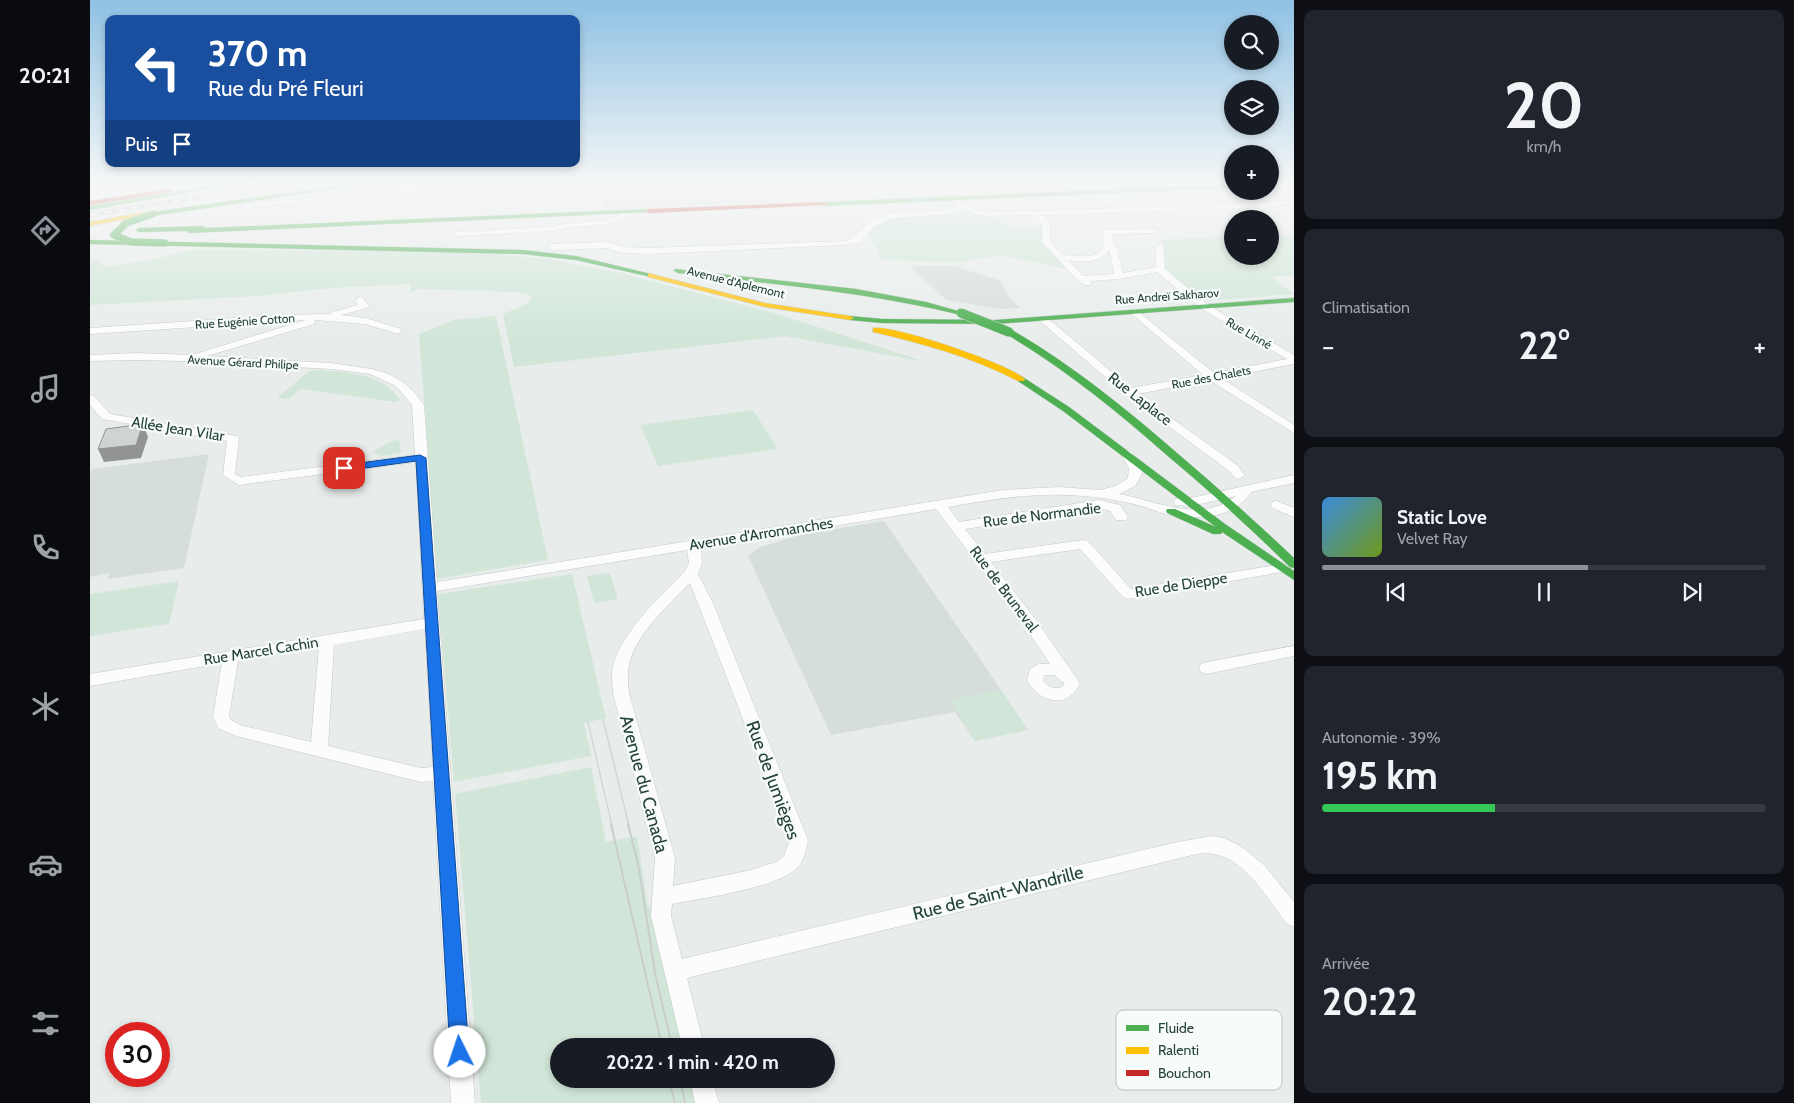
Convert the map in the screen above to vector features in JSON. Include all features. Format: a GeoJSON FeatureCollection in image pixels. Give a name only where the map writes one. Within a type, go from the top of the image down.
{"type":"FeatureCollection","features":[{"type":"Feature","properties":{"kind":"main road"},"geometry":{"type":"LineString","coordinates":[[115,235],[129,241],[192,235]]}},
{"type":"Feature","properties":{"kind":"main road"},"geometry":{"type":"LineString","coordinates":[[118,235],[165,238],[184,243],[334,247]]}},
{"type":"Feature","properties":{"kind":"main road"},"geometry":{"type":"LineString","coordinates":[[126,235],[142,240],[334,247]]}},
{"type":"Feature","properties":{"kind":"main road"},"geometry":{"type":"LineString","coordinates":[[90,242],[165,238],[170,235]]}},
{"type":"Feature","properties":{"kind":"main road","name":"Avenue d'Aplemont"},"geometry":{"type":"LineString","coordinates":[[334,247],[523,252],[601,263],[764,305],[882,321],[977,323],[1043,319]]}},
{"type":"Feature","properties":{"kind":"main road"},"geometry":{"type":"LineString","coordinates":[[601,263],[861,291],[908,299],[962,314],[1009,332],[1050,354],[1095,387],[1246,518],[1288,566],[1294,576]]}},
{"type":"Feature","properties":{"kind":"main road","name":"Rue Andreï Sakharov"},"geometry":{"type":"LineString","coordinates":[[1043,319],[1294,300]]}},
{"type":"Feature","properties":{"kind":"main road"},"geometry":{"type":"LineString","coordinates":[[764,305],[907,337],[950,349],[991,364],[1044,392],[1205,512],[1247,546]]}},
{"type":"Feature","properties":{"kind":"main road"},"geometry":{"type":"LineString","coordinates":[[1204,482],[1243,492]]}},
{"type":"Feature","properties":{"kind":"main road"},"geometry":{"type":"LineString","coordinates":[[1172,511],[1288,566]]}},
{"type":"Feature","properties":{"kind":"street"},"geometry":{"type":"LineString","coordinates":[[552,247],[608,245],[623,250],[649,251],[846,243],[858,240],[861,235]]}},
{"type":"Feature","properties":{"kind":"street"},"geometry":{"type":"LineString","coordinates":[[1046,235],[1046,242],[1081,279],[1093,287]]}},
{"type":"Feature","properties":{"kind":"street"},"geometry":{"type":"LineString","coordinates":[[1107,235],[1113,249],[1119,276]]}},
{"type":"Feature","properties":{"kind":"street"},"geometry":{"type":"LineString","coordinates":[[1061,257],[1083,258],[1097,256],[1104,251],[1108,241]]}},
{"type":"Feature","properties":{"kind":"street"},"geometry":{"type":"LineString","coordinates":[[1081,279],[1119,276],[1159,269],[1161,264],[1160,246]]}},
{"type":"Feature","properties":{"kind":"street","name":"Rue Linné"},"geometry":{"type":"LineString","coordinates":[[1159,269],[1205,307],[1294,360]]}},
{"type":"Feature","properties":{"kind":"street"},"geometry":{"type":"LineString","coordinates":[[187,359],[364,306],[360,300]]}},
{"type":"Feature","properties":{"kind":"street"},"geometry":{"type":"LineString","coordinates":[[1134,312],[1212,377],[1294,430]]}},
{"type":"Feature","properties":{"kind":"street","name":"Rue Eugénie Cotton"},"geometry":{"type":"LineString","coordinates":[[90,331],[280,318],[329,317],[366,321],[398,331]]}},
{"type":"Feature","properties":{"kind":"street","name":"Rue Laplace"},"geometry":{"type":"LineString","coordinates":[[1043,319],[1129,392],[1233,468],[1238,475]]}},
{"type":"Feature","properties":{"kind":"street","name":"Avenue Gérard Philipe"},"geometry":{"type":"LineString","coordinates":[[90,358],[108,356],[187,359],[350,368],[384,375],[395,381]]}},
{"type":"Feature","properties":{"kind":"street","name":"Rue des Chalets"},"geometry":{"type":"LineString","coordinates":[[1129,392],[1294,360]]}},
{"type":"Feature","properties":{"kind":"street"},"geometry":{"type":"LineString","coordinates":[[395,381],[405,386],[418,405],[463,1103]]}},
{"type":"Feature","properties":{"kind":"street","name":"Allée Jean Vilar"},"geometry":{"type":"LineString","coordinates":[[90,398],[106,417],[233,438],[229,475],[239,481],[420,458]]}},
{"type":"Feature","properties":{"kind":"street","name":"Avenue d'Arromanches"},"geometry":{"type":"LineString","coordinates":[[430,588],[939,504],[1029,491],[1110,493],[1125,487],[1135,475],[1135,467],[1127,454]]}},
{"type":"Feature","properties":{"kind":"street"},"geometry":{"type":"LineString","coordinates":[[1219,494],[1243,492],[1294,479]]}},
{"type":"Feature","properties":{"kind":"street"},"geometry":{"type":"LineString","coordinates":[[1232,506],[1243,492]]}},
{"type":"Feature","properties":{"kind":"street"},"geometry":{"type":"LineString","coordinates":[[1243,492],[1246,518]]}},
{"type":"Feature","properties":{"kind":"street","name":"Avenue d'Arromanches"},"geometry":{"type":"LineString","coordinates":[[1092,493],[1137,501],[1172,511],[1205,512],[1232,506]]}},
{"type":"Feature","properties":{"kind":"street","name":"Avenue d'Arromanches"},"geometry":{"type":"LineString","coordinates":[[1137,501],[1191,502],[1219,494]]}},
{"type":"Feature","properties":{"kind":"street","name":"Rue de Bruneval"},"geometry":{"type":"LineString","coordinates":[[939,504],[983,559],[1066,675]]}},
{"type":"Feature","properties":{"kind":"street","name":"Rue de Normandie"},"geometry":{"type":"LineString","coordinates":[[957,526],[1099,504],[1115,508],[1122,518]]}},
{"type":"Feature","properties":{"kind":"street"},"geometry":{"type":"LineString","coordinates":[[1277,505],[1294,513]]}},
{"type":"Feature","properties":{"kind":"street","name":"Rue de Dieppe"},"geometry":{"type":"LineString","coordinates":[[983,559],[1083,544],[1128,594],[1288,566]]}},
{"type":"Feature","properties":{"kind":"street"},"geometry":{"type":"LineString","coordinates":[[691,574],[697,558],[693,545]]}},
{"type":"Feature","properties":{"kind":"street","name":"Avenue du Canada"},"geometry":{"type":"LineString","coordinates":[[691,574],[658,609],[638,634],[622,662],[619,677],[621,693],[665,858],[661,916],[691,1038]]}},
{"type":"Feature","properties":{"kind":"street","name":"Rue de Jumièges"},"geometry":{"type":"LineString","coordinates":[[662,897],[748,879],[779,869],[791,862],[799,840],[696,580],[691,574]]}},
{"type":"Feature","properties":{"kind":"street","name":"Rue Marcel Cachin"},"geometry":{"type":"LineString","coordinates":[[90,680],[432,623]]}},
{"type":"Feature","properties":{"kind":"street"},"geometry":{"type":"LineString","coordinates":[[319,750],[327,640]]}},
{"type":"Feature","properties":{"kind":"street"},"geometry":{"type":"LineString","coordinates":[[1207,668],[1294,651]]}},
{"type":"Feature","properties":{"kind":"street"},"geometry":{"type":"LineString","coordinates":[[231,656],[221,716],[224,724],[236,730],[421,774],[442,774]]}},
{"type":"Feature","properties":{"kind":"street","name":"Rue de Saint-Wandrille"},"geometry":{"type":"LineString","coordinates":[[674,971],[1173,851],[1212,844],[1225,847],[1240,854],[1254,868],[1294,918]]}},
{"type":"Feature","properties":{"kind":"street"},"geometry":{"type":"LineString","coordinates":[[703,1088],[707,1103]]}},
{"type":"Feature","properties":{"kind":"shaded area"},"geometry":{"type":"Polygon","coordinates":[[[910,266],[954,266],[1001,281],[1007,295],[1020,308],[1001,309],[946,300],[910,266]]]}},
{"type":"Feature","properties":{"kind":"shaded area"},"geometry":{"type":"Polygon","coordinates":[[[209,454],[184,568],[108,579],[109,573],[90,577],[90,475],[92,469],[209,454]]]}},
{"type":"Feature","properties":{"kind":"shaded area"},"geometry":{"type":"Polygon","coordinates":[[[884,521],[1028,730],[975,741],[955,712],[831,735],[748,556],[760,547],[799,535],[884,521]]]}},
{"type":"Feature","properties":{"kind":"green space"},"geometry":{"type":"Polygon","coordinates":[[[869,235],[1042,235],[1042,241],[1067,269],[1001,255],[959,262],[882,260],[869,235]]]}},
{"type":"Feature","properties":{"kind":"green space"},"geometry":{"type":"Polygon","coordinates":[[[1279,236],[1294,236],[1294,275],[1271,277],[1294,294],[1202,301],[1164,270],[1162,239],[1224,237],[1224,265],[1279,265],[1279,236]]]}},
{"type":"Feature","properties":{"kind":"green space"},"geometry":{"type":"Polygon","coordinates":[[[195,249],[474,252],[548,259],[617,272],[774,313],[926,362],[785,336],[514,367],[503,314],[521,307],[531,300],[532,296],[517,292],[417,289],[410,293],[411,284],[331,288],[257,296],[90,305],[90,259],[99,260],[107,267],[150,260],[195,249]]]}},
{"type":"Feature","properties":{"kind":"green space"},"geometry":{"type":"Polygon","coordinates":[[[496,316],[548,560],[437,579],[419,334],[454,320],[496,316]]]}},
{"type":"Feature","properties":{"kind":"green space"},"geometry":{"type":"Polygon","coordinates":[[[309,371],[362,375],[383,384],[400,400],[395,402],[301,389],[289,399],[277,398],[309,371]]]}},
{"type":"Feature","properties":{"kind":"green space"},"geometry":{"type":"Polygon","coordinates":[[[753,410],[778,449],[658,466],[640,425],[753,410]]]}},
{"type":"Feature","properties":{"kind":"green space"},"geometry":{"type":"Polygon","coordinates":[[[399,440],[401,453],[383,456],[372,452],[392,441],[399,440]]]}},
{"type":"Feature","properties":{"kind":"green space"},"geometry":{"type":"Polygon","coordinates":[[[610,573],[618,599],[594,603],[587,576],[610,573]]]}},
{"type":"Feature","properties":{"kind":"green space"},"geometry":{"type":"Polygon","coordinates":[[[572,574],[606,718],[584,723],[591,756],[454,782],[438,594],[572,574]]]}},
{"type":"Feature","properties":{"kind":"green space"},"geometry":{"type":"Polygon","coordinates":[[[179,581],[169,624],[90,636],[90,594],[179,581]]]}},
{"type":"Feature","properties":{"kind":"green space"},"geometry":{"type":"Polygon","coordinates":[[[1001,690],[1028,730],[975,741],[950,700],[1001,690]]]}},
{"type":"Feature","properties":{"kind":"green space"},"geometry":{"type":"Polygon","coordinates":[[[591,767],[606,842],[637,836],[648,907],[652,908],[654,929],[681,1038],[550,1038],[550,1088],[693,1088],[697,1103],[481,1103],[455,794],[591,767]]]}},
{"type":"Feature","properties":{"kind":"building"},"geometry":{"type":"Polygon","coordinates":[[[143,424],[136,445],[98,449],[106,429],[143,424]]]}},
{"type":"Feature","properties":{"kind":"tram line"},"geometry":{"type":"LineString","coordinates":[[603,719],[629,826]]}},
{"type":"Feature","properties":{"kind":"tram line"},"geometry":{"type":"LineString","coordinates":[[588,722],[612,826]]}},
{"type":"Feature","properties":{"kind":"tram line"},"geometry":{"type":"LineString","coordinates":[[611,824],[660,1038]]}},
{"type":"Feature","properties":{"kind":"tram line"},"geometry":{"type":"LineString","coordinates":[[628,824],[639,868],[655,973],[670,1038]]}},
{"type":"Feature","properties":{"kind":"tram line"},"geometry":{"type":"LineString","coordinates":[[671,1088],[675,1103]]}},
{"type":"Feature","properties":{"kind":"tram line"},"geometry":{"type":"LineString","coordinates":[[682,1088],[685,1103]]}},
{"type":"Feature","properties":{"kind":"traffic: fast"},"geometry":{"type":"LineString","coordinates":[[115,235],[131,242],[165,243]]}},
{"type":"Feature","properties":{"kind":"traffic: fast"},"geometry":{"type":"LineString","coordinates":[[90,242],[523,252],[576,258],[651,275]]}},
{"type":"Feature","properties":{"kind":"traffic: fast"},"geometry":{"type":"LineString","coordinates":[[678,271],[856,291],[926,304],[961,313]]}},
{"type":"Feature","properties":{"kind":"traffic: fast"},"geometry":{"type":"LineString","coordinates":[[850,318],[882,321],[995,322],[1294,300]]}},
{"type":"Feature","properties":{"kind":"traffic: fast"},"geometry":{"type":"LineString","coordinates":[[961,313],[1009,332]]}},
{"type":"Feature","properties":{"kind":"traffic: fast"},"geometry":{"type":"LineString","coordinates":[[1009,332],[1052,358],[1112,403],[1217,493],[1294,564]]}},
{"type":"Feature","properties":{"kind":"traffic: fast"},"geometry":{"type":"LineString","coordinates":[[1021,379],[1066,409],[1221,526],[1294,576]]}},
{"type":"Feature","properties":{"kind":"traffic: fast"},"geometry":{"type":"LineString","coordinates":[[1171,511],[1217,532]]}},
{"type":"Feature","properties":{"kind":"traffic: slow"},"geometry":{"type":"LineString","coordinates":[[651,275],[765,305],[850,318]]}},
{"type":"Feature","properties":{"kind":"traffic: slow"},"geometry":{"type":"LineString","coordinates":[[876,330],[969,355],[1021,379]]}},
{"type":"Feature","properties":{"kind":"route"},"geometry":{"type":"LineString","coordinates":[[344,468],[420,458],[460,1052]]}}]}
